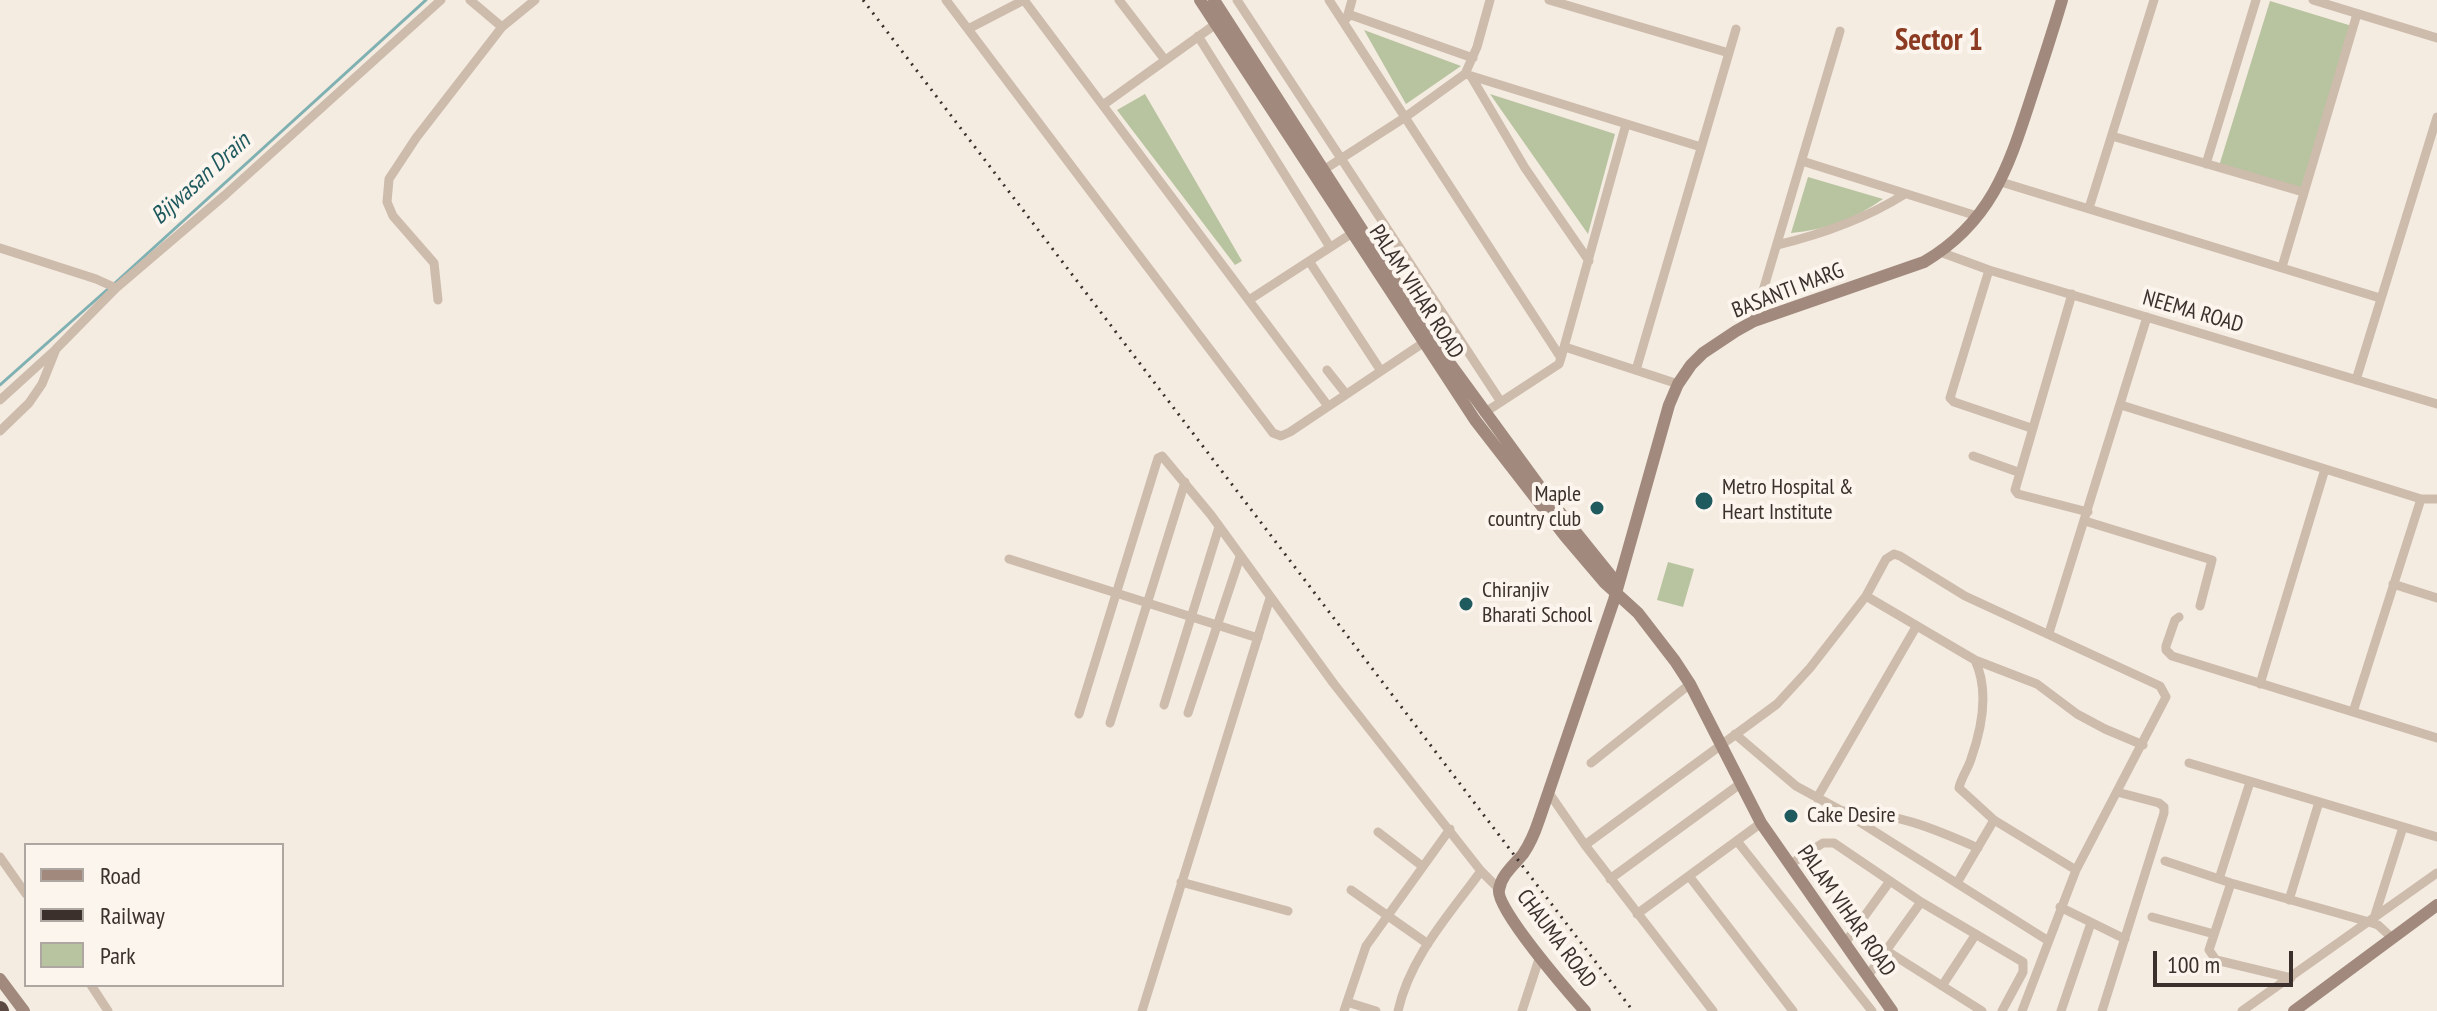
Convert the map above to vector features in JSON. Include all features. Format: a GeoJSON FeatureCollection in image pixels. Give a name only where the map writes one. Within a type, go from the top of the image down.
{"type":"FeatureCollection","features":[{"type":"Feature","properties":{"kind":"street"},"geometry":{"type":"LineString","coordinates":[[0,400],[56,349],[115,287],[225,195],[441,0]]}},
{"type":"Feature","properties":{"kind":"street"},"geometry":{"type":"LineString","coordinates":[[470,0],[502,27]]}},
{"type":"Feature","properties":{"kind":"street"},"geometry":{"type":"LineString","coordinates":[[438,300],[434,263],[393,216],[387,202],[386,188],[402,156],[502,27],[535,0]]}},
{"type":"Feature","properties":{"kind":"street"},"geometry":{"type":"LineString","coordinates":[[946,0],[1276,435],[1286,435],[1428,340]]}},
{"type":"Feature","properties":{"kind":"street"},"geometry":{"type":"LineString","coordinates":[[968,29],[1024,0],[1328,406]]}},
{"type":"Feature","properties":{"kind":"street"},"geometry":{"type":"LineString","coordinates":[[1119,0],[1165,60]]}},
{"type":"Feature","properties":{"kind":"street","name":"PALAM VIHAR ROAD"},"geometry":{"type":"LineString","coordinates":[[1200,0],[1220,20],[1325,169],[1357,230]]}},
{"type":"Feature","properties":{"kind":"street","name":"PALAM VIHAR ROAD"},"geometry":{"type":"LineString","coordinates":[[1214,0],[1220,20],[1428,340],[1475,420],[1605,583],[1638,613],[1690,684],[1761,823],[1891,1010]]}},
{"type":"Feature","properties":{"kind":"street"},"geometry":{"type":"LineString","coordinates":[[1237,0],[1501,402]]}},
{"type":"Feature","properties":{"kind":"street"},"geometry":{"type":"LineString","coordinates":[[1329,0],[1346,20],[1404,118],[1561,358]]}},
{"type":"Feature","properties":{"kind":"street"},"geometry":{"type":"LineString","coordinates":[[1346,20],[1352,0]]}},
{"type":"Feature","properties":{"kind":"street"},"geometry":{"type":"LineString","coordinates":[[1325,169],[1468,76],[1490,0]]}},
{"type":"Feature","properties":{"kind":"street"},"geometry":{"type":"LineString","coordinates":[[1549,0],[1729,53]]}},
{"type":"Feature","properties":{"kind":"street","name":"BASANTI MARG"},"geometry":{"type":"LineString","coordinates":[[1499,889],[1504,876],[1531,840],[1549,793],[1616,591],[1678,384],[1703,353],[1754,321],[1924,262],[1940,252],[1977,216],[2001,182],[2010,163],[2062,0]]}},
{"type":"Feature","properties":{"kind":"street"},"geometry":{"type":"LineString","coordinates":[[2089,208],[2154,0]]}},
{"type":"Feature","properties":{"kind":"street"},"geometry":{"type":"LineString","coordinates":[[2206,164],[2256,0]]}},
{"type":"Feature","properties":{"kind":"street"},"geometry":{"type":"LineString","coordinates":[[2313,0],[2437,38]]}},
{"type":"Feature","properties":{"kind":"street"},"geometry":{"type":"LineString","coordinates":[[2282,267],[2357,14]]}},
{"type":"Feature","properties":{"kind":"street"},"geometry":{"type":"LineString","coordinates":[[1103,105],[1220,20]]}},
{"type":"Feature","properties":{"kind":"street"},"geometry":{"type":"LineString","coordinates":[[1346,20],[1473,58]]}},
{"type":"Feature","properties":{"kind":"street"},"geometry":{"type":"LineString","coordinates":[[1636,370],[1736,29]]}},
{"type":"Feature","properties":{"kind":"street"},"geometry":{"type":"LineString","coordinates":[[1754,321],[1840,31]]}},
{"type":"Feature","properties":{"kind":"street"},"geometry":{"type":"LineString","coordinates":[[1198,36],[1330,247]]}},
{"type":"Feature","properties":{"kind":"street"},"geometry":{"type":"LineString","coordinates":[[1468,76],[1701,147]]}},
{"type":"Feature","properties":{"kind":"street"},"geometry":{"type":"LineString","coordinates":[[1468,76],[1525,168],[1589,261]]}},
{"type":"Feature","properties":{"kind":"street"},"geometry":{"type":"LineString","coordinates":[[2356,380],[2437,117]]}},
{"type":"Feature","properties":{"kind":"street"},"geometry":{"type":"LineString","coordinates":[[1484,413],[1559,364],[1626,124]]}},
{"type":"Feature","properties":{"kind":"street"},"geometry":{"type":"LineString","coordinates":[[2112,136],[2303,192]]}},
{"type":"Feature","properties":{"kind":"street"},"geometry":{"type":"LineString","coordinates":[[1802,161],[1977,216]]}},
{"type":"Feature","properties":{"kind":"street"},"geometry":{"type":"LineString","coordinates":[[2001,182],[2380,298]]}},
{"type":"Feature","properties":{"kind":"street"},"geometry":{"type":"LineString","coordinates":[[1777,245],[1850,223],[1880,210],[1905,194]]}},
{"type":"Feature","properties":{"kind":"street"},"geometry":{"type":"LineString","coordinates":[[1249,300],[1357,230]]}},
{"type":"Feature","properties":{"kind":"street"},"geometry":{"type":"LineString","coordinates":[[0,248],[115,287]]}},
{"type":"Feature","properties":{"kind":"street","name":"NEEMA ROAD"},"geometry":{"type":"LineString","coordinates":[[1940,252],[1989,270],[2437,404]]}},
{"type":"Feature","properties":{"kind":"street"},"geometry":{"type":"LineString","coordinates":[[1309,261],[1381,371]]}},
{"type":"Feature","properties":{"kind":"street"},"geometry":{"type":"LineString","coordinates":[[1989,270],[1950,398],[2031,428]]}},
{"type":"Feature","properties":{"kind":"street"},"geometry":{"type":"LineString","coordinates":[[2072,294],[2015,487],[2018,494],[2212,560],[2200,606]]}},
{"type":"Feature","properties":{"kind":"street"},"geometry":{"type":"LineString","coordinates":[[2049,633],[2147,317]]}},
{"type":"Feature","properties":{"kind":"street","name":"PALAM VIHAR ROAD"},"geometry":{"type":"LineString","coordinates":[[1428,340],[1612,577],[1616,591]]}},
{"type":"Feature","properties":{"kind":"street"},"geometry":{"type":"LineString","coordinates":[[1565,347],[1678,384]]}},
{"type":"Feature","properties":{"kind":"street"},"geometry":{"type":"LineString","coordinates":[[0,431],[29,403],[42,384],[56,349]]}},
{"type":"Feature","properties":{"kind":"street"},"geometry":{"type":"LineString","coordinates":[[1327,370],[1346,394]]}},
{"type":"Feature","properties":{"kind":"street"},"geometry":{"type":"LineString","coordinates":[[2121,405],[2325,469],[2432,497],[2393,584],[2353,712]]}},
{"type":"Feature","properties":{"kind":"street"},"geometry":{"type":"LineString","coordinates":[[1079,714],[1160,456],[1164,457],[1334,684],[1481,871],[1499,889]]}},
{"type":"Feature","properties":{"kind":"street"},"geometry":{"type":"LineString","coordinates":[[1973,456],[2018,472]]}},
{"type":"Feature","properties":{"kind":"street"},"geometry":{"type":"LineString","coordinates":[[2260,684],[2325,469]]}},
{"type":"Feature","properties":{"kind":"street"},"geometry":{"type":"LineString","coordinates":[[1110,723],[1185,482]]}},
{"type":"Feature","properties":{"kind":"street"},"geometry":{"type":"LineString","coordinates":[[1164,705],[1219,527]]}},
{"type":"Feature","properties":{"kind":"street"},"geometry":{"type":"LineString","coordinates":[[1585,845],[1777,704],[1866,596],[1886,559],[1894,554],[1905,558],[1973,600],[2049,633],[2160,686],[2164,691],[2165,701],[2076,870],[2022,1011]]}},
{"type":"Feature","properties":{"kind":"street"},"geometry":{"type":"LineString","coordinates":[[1188,713],[1240,557]]}},
{"type":"Feature","properties":{"kind":"street"},"geometry":{"type":"LineString","coordinates":[[1009,559],[1258,638]]}},
{"type":"Feature","properties":{"kind":"street"},"geometry":{"type":"LineString","coordinates":[[2393,584],[2437,598]]}},
{"type":"Feature","properties":{"kind":"street"},"geometry":{"type":"LineString","coordinates":[[1866,596],[1975,660],[2037,684],[2077,714],[2143,745]]}},
{"type":"Feature","properties":{"kind":"street"},"geometry":{"type":"LineString","coordinates":[[1142,1011],[1270,598]]}},
{"type":"Feature","properties":{"kind":"street"},"geometry":{"type":"LineString","coordinates":[[2179,617],[2175,620],[2166,646],[2169,653],[2182,660],[2437,738]]}},
{"type":"Feature","properties":{"kind":"street"},"geometry":{"type":"LineString","coordinates":[[1817,798],[1916,627]]}},
{"type":"Feature","properties":{"kind":"street"},"geometry":{"type":"LineString","coordinates":[[1975,660],[1983,697],[1975,747],[1959,788],[1994,820],[2076,870]]}},
{"type":"Feature","properties":{"kind":"street"},"geometry":{"type":"LineString","coordinates":[[1591,763],[1690,684]]}},
{"type":"Feature","properties":{"kind":"street"},"geometry":{"type":"LineString","coordinates":[[1735,734],[1784,777],[2047,940]]}},
{"type":"Feature","properties":{"kind":"street"},"geometry":{"type":"LineString","coordinates":[[2189,763],[2437,837]]}},
{"type":"Feature","properties":{"kind":"street"},"geometry":{"type":"LineString","coordinates":[[2219,879],[2250,782]]}},
{"type":"Feature","properties":{"kind":"street"},"geometry":{"type":"LineString","coordinates":[[1610,879],[1740,784]]}},
{"type":"Feature","properties":{"kind":"street"},"geometry":{"type":"LineString","coordinates":[[2102,1011],[2164,810],[2162,805],[2151,800],[2117,792]]}},
{"type":"Feature","properties":{"kind":"street"},"geometry":{"type":"LineString","coordinates":[[1549,793],[1610,879],[1713,1011]]}},
{"type":"Feature","properties":{"kind":"street"},"geometry":{"type":"LineString","coordinates":[[2289,900],[2319,802]]}},
{"type":"Feature","properties":{"kind":"street"},"geometry":{"type":"LineString","coordinates":[[1842,811],[1901,817],[1978,848]]}},
{"type":"Feature","properties":{"kind":"street"},"geometry":{"type":"LineString","coordinates":[[1957,883],[1994,820]]}},
{"type":"Feature","properties":{"kind":"street"},"geometry":{"type":"LineString","coordinates":[[1637,914],[1761,823]]}},
{"type":"Feature","properties":{"kind":"street"},"geometry":{"type":"LineString","coordinates":[[2372,918],[2403,827]]}},
{"type":"Feature","properties":{"kind":"street"},"geometry":{"type":"LineString","coordinates":[[1376,1011],[1346,1006],[1361,957],[1450,829]]}},
{"type":"Feature","properties":{"kind":"street"},"geometry":{"type":"LineString","coordinates":[[1378,832],[1422,866]]}},
{"type":"Feature","properties":{"kind":"street"},"geometry":{"type":"LineString","coordinates":[[1737,841],[1872,1011]]}},
{"type":"Feature","properties":{"kind":"street"},"geometry":{"type":"LineString","coordinates":[[1789,865],[1829,842],[2025,965],[2002,1011]]}},
{"type":"Feature","properties":{"kind":"street"},"geometry":{"type":"LineString","coordinates":[[0,857],[24,891]]}},
{"type":"Feature","properties":{"kind":"street"},"geometry":{"type":"LineString","coordinates":[[2165,861],[2289,900],[2372,918],[2391,937]]}},
{"type":"Feature","properties":{"kind":"street"},"geometry":{"type":"LineString","coordinates":[[1398,1011],[1407,978],[1481,871]]}},
{"type":"Feature","properties":{"kind":"street"},"geometry":{"type":"LineString","coordinates":[[2242,1011],[2437,873]]}},
{"type":"Feature","properties":{"kind":"street"},"geometry":{"type":"LineString","coordinates":[[1689,876],[1793,1011]]}},
{"type":"Feature","properties":{"kind":"street"},"geometry":{"type":"LineString","coordinates":[[1845,943],[1890,881]]}},
{"type":"Feature","properties":{"kind":"street"},"geometry":{"type":"LineString","coordinates":[[1181,882],[1288,911]]}},
{"type":"Feature","properties":{"kind":"street"},"geometry":{"type":"LineString","coordinates":[[2231,883],[2209,950],[2216,960],[2291,978]]}},
{"type":"Feature","properties":{"kind":"street","name":"CHAUMA ROAD"},"geometry":{"type":"LineString","coordinates":[[1499,889],[1498,898],[1507,912],[1580,1009]]}},
{"type":"Feature","properties":{"kind":"street"},"geometry":{"type":"LineString","coordinates":[[1351,890],[1428,944]]}},
{"type":"Feature","properties":{"kind":"street"},"geometry":{"type":"LineString","coordinates":[[1867,977],[1921,902]]}},
{"type":"Feature","properties":{"kind":"street"},"geometry":{"type":"LineString","coordinates":[[2294,1011],[2437,905]]}},
{"type":"Feature","properties":{"kind":"street"},"geometry":{"type":"LineString","coordinates":[[2060,907],[2125,939]]}},
{"type":"Feature","properties":{"kind":"street"},"geometry":{"type":"LineString","coordinates":[[2152,917],[2214,934]]}},
{"type":"Feature","properties":{"kind":"street"},"geometry":{"type":"LineString","coordinates":[[2061,1011],[2091,923]]}},
{"type":"Feature","properties":{"kind":"street"},"geometry":{"type":"LineString","coordinates":[[1942,986],[1976,934]]}},
{"type":"Feature","properties":{"kind":"street"},"geometry":{"type":"LineString","coordinates":[[1887,951],[1982,1011]]}},
{"type":"Feature","properties":{"kind":"street"},"geometry":{"type":"LineString","coordinates":[[1522,1011],[1540,956]]}},
{"type":"Feature","properties":{"kind":"street"},"geometry":{"type":"LineString","coordinates":[[0,979],[24,1011]]}},
{"type":"Feature","properties":{"kind":"street"},"geometry":{"type":"LineString","coordinates":[[92,987],[108,1011]]}},
{"type":"Feature","properties":{"kind":"green space"},"geometry":{"type":"Polygon","coordinates":[[[2270,1],[2352,26],[2300,191],[2219,166],[2270,1]]]}},
{"type":"Feature","properties":{"kind":"green space"},"geometry":{"type":"Polygon","coordinates":[[[1364,30],[1461,66],[1406,104],[1364,30]]]}},
{"type":"Feature","properties":{"kind":"green space"},"geometry":{"type":"Polygon","coordinates":[[[1145,94],[1242,261],[1235,265],[1117,110],[1145,94]]]}},
{"type":"Feature","properties":{"kind":"green space"},"geometry":{"type":"Polygon","coordinates":[[[1490,94],[1615,134],[1588,234],[1490,94]]]}},
{"type":"Feature","properties":{"kind":"green space"},"geometry":{"type":"Polygon","coordinates":[[[1808,177],[1883,199],[1839,222],[1791,233],[1808,177]]]}},
{"type":"Feature","properties":{"kind":"green space"},"geometry":{"type":"Polygon","coordinates":[[[1668,562],[1694,569],[1683,607],[1657,600],[1668,562]]]}},
{"type":"Feature","properties":{"kind":"waterway","name":"Bijwasan Drain"},"geometry":{"type":"LineString","coordinates":[[115,283],[426,0]]}},
{"type":"Feature","properties":{"kind":"waterway","name":"Bijwasan Drain"},"geometry":{"type":"LineString","coordinates":[[0,385],[109,288]]}},
{"type":"Feature","properties":{"kind":"railway"},"geometry":{"type":"LineString","coordinates":[[863,0],[1633,1011]]}},
{"type":"Feature","properties":{"kind":"place","name":"Metro Hospital & Heart Institute"},"geometry":{"type":"Point","coordinates":[1704,501]}},
{"type":"Feature","properties":{"kind":"place","name":"Maple country club"},"geometry":{"type":"Point","coordinates":[1597,508]}},
{"type":"Feature","properties":{"kind":"place","name":"Chiranjiv Bharati School"},"geometry":{"type":"Point","coordinates":[1466,604]}},
{"type":"Feature","properties":{"kind":"place","name":"Cake Desire"},"geometry":{"type":"Point","coordinates":[1791,816]}},
{"type":"Feature","properties":{"kind":"district","name":"Sector 1"},"geometry":{"type":"Point","coordinates":[1939,41]}}]}
